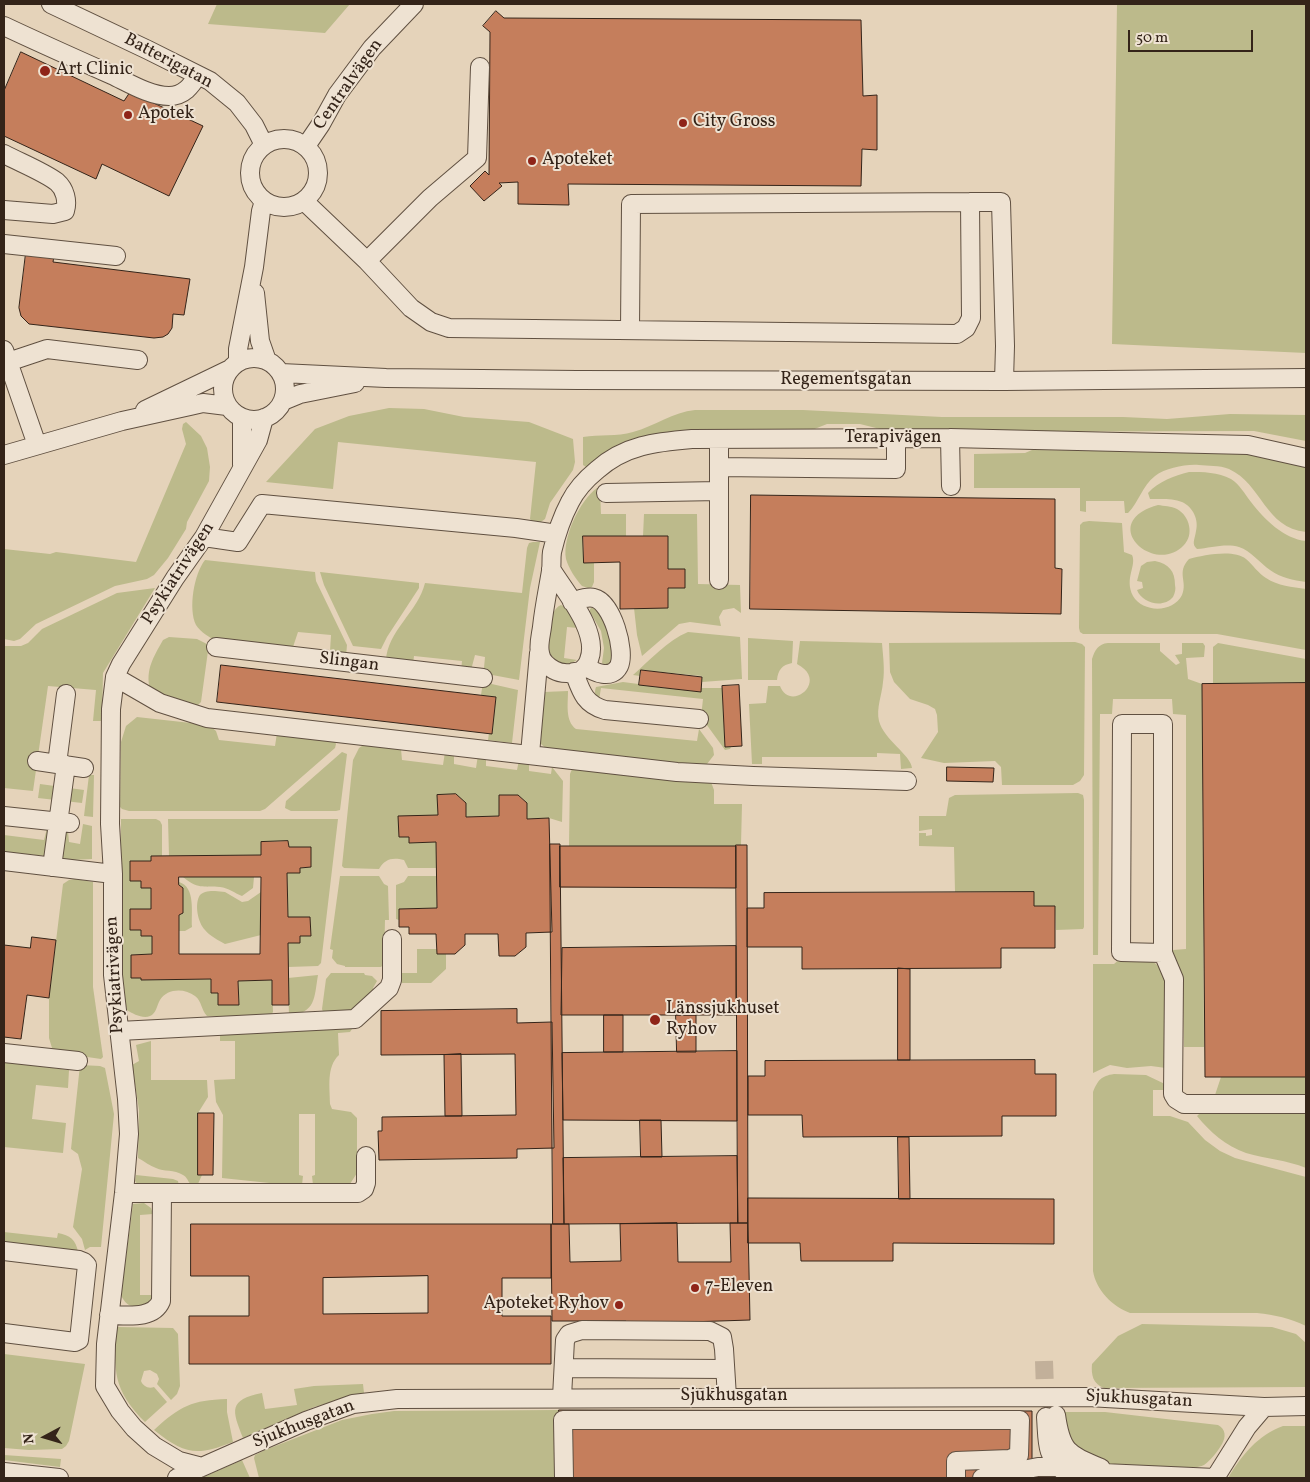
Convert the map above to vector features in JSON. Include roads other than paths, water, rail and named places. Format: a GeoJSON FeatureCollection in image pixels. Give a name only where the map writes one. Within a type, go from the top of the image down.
{"type":"FeatureCollection","features":[{"type":"Feature","properties":{"kind":"street","name":"Batterigatan"},"geometry":{"type":"LineString","coordinates":[[51,4],[210,81],[237,103],[254,125],[264,145]]}},
{"type":"Feature","properties":{"kind":"street","name":"Centralvägen"},"geometry":{"type":"LineString","coordinates":[[306,146],[322,124],[337,95],[372,48],[414,4]]}},
{"type":"Feature","properties":{"kind":"street"},"geometry":{"type":"LineString","coordinates":[[4,26],[133,85],[161,95],[181,94],[188,90],[198,75]]}},
{"type":"Feature","properties":{"kind":"street"},"geometry":{"type":"LineString","coordinates":[[366,262],[430,198],[477,158],[480,68]]}},
{"type":"Feature","properties":{"kind":"street"},"geometry":{"type":"LineString","coordinates":[[285,138],[306,146],[315,159],[318,174],[311,194],[304,201],[284,208],[264,201],[254,189],[250,173],[251,162],[256,152],[274,140],[285,138]]}},
{"type":"Feature","properties":{"kind":"street"},"geometry":{"type":"LineString","coordinates":[[4,154],[58,183],[65,193],[67,205],[65,211],[53,214],[4,210]]}},
{"type":"Feature","properties":{"kind":"street"},"geometry":{"type":"LineString","coordinates":[[122,421],[233,366],[247,358],[267,360],[275,366],[284,382],[283,400],[272,414],[264,418],[257,420],[242,418],[233,413],[227,406],[222,388],[224,379],[233,366],[238,349],[254,267],[264,201]]}},
{"type":"Feature","properties":{"kind":"street"},"geometry":{"type":"LineString","coordinates":[[304,201],[411,308],[431,322],[450,328],[957,334],[966,328],[971,318],[970,202]]}},
{"type":"Feature","properties":{"kind":"street"},"geometry":{"type":"LineString","coordinates":[[630,330],[630,204],[1000,202],[1004,381]]}},
{"type":"Feature","properties":{"kind":"street"},"geometry":{"type":"LineString","coordinates":[[4,244],[116,256]]}},
{"type":"Feature","properties":{"kind":"street"},"geometry":{"type":"LineString","coordinates":[[254,267],[260,341],[267,360]]}},
{"type":"Feature","properties":{"kind":"street"},"geometry":{"type":"LineString","coordinates":[[37,445],[6,356],[47,349],[138,360]]}},
{"type":"Feature","properties":{"kind":"street","name":"Regementsgatan"},"geometry":{"type":"LineString","coordinates":[[280,373],[386,378],[577,380],[1004,381],[1306,378]]}},
{"type":"Feature","properties":{"kind":"street","name":"Regementsgatan"},"geometry":{"type":"LineString","coordinates":[[283,400],[300,394],[386,378]]}},
{"type":"Feature","properties":{"kind":"street"},"geometry":{"type":"LineString","coordinates":[[4,455],[122,421],[203,403],[227,406]]}},
{"type":"Feature","properties":{"kind":"street","name":"Psykiatrivägen"},"geometry":{"type":"LineString","coordinates":[[242,418],[242,468]]}},
{"type":"Feature","properties":{"kind":"street","name":"Psykiatrivägen"},"geometry":{"type":"LineString","coordinates":[[202,1467],[179,1461],[154,1446],[134,1428],[120,1411],[105,1386],[104,1368],[109,1315],[124,1193],[129,1134],[127,1099],[113,975],[113,874],[110,824],[111,709],[115,677],[121,664],[175,578],[204,537],[258,440],[264,418]]}},
{"type":"Feature","properties":{"kind":"street"},"geometry":{"type":"LineString","coordinates":[[719,467],[896,469],[896,438]]}},
{"type":"Feature","properties":{"kind":"street"},"geometry":{"type":"LineString","coordinates":[[950,438],[950,486]]}},
{"type":"Feature","properties":{"kind":"street","name":"Terapivägen"},"geometry":{"type":"LineString","coordinates":[[530,754],[544,608],[552,553],[557,534],[570,501],[578,489],[606,463],[639,446],[658,442],[719,439],[950,438],[1248,445],[1306,458]]}},
{"type":"Feature","properties":{"kind":"street"},"geometry":{"type":"LineString","coordinates":[[719,439],[719,580]]}},
{"type":"Feature","properties":{"kind":"street"},"geometry":{"type":"LineString","coordinates":[[606,492],[719,491]]}},
{"type":"Feature","properties":{"kind":"street"},"geometry":{"type":"LineString","coordinates":[[204,537],[238,542],[262,504],[506,527],[557,534]]}},
{"type":"Feature","properties":{"kind":"street"},"geometry":{"type":"LineString","coordinates":[[551,569],[586,623],[592,641],[592,653],[580,669],[584,696],[589,702],[606,710],[699,720]]}},
{"type":"Feature","properties":{"kind":"street"},"geometry":{"type":"LineString","coordinates":[[540,653],[546,665],[558,672],[580,669],[607,674],[619,666],[621,656],[618,634],[609,609],[600,600],[593,597],[572,602]]}},
{"type":"Feature","properties":{"kind":"street","name":"Slingan"},"geometry":{"type":"LineString","coordinates":[[216,647],[483,678]]}},
{"type":"Feature","properties":{"kind":"street"},"geometry":{"type":"LineString","coordinates":[[115,677],[160,703],[207,718],[677,772],[907,781]]}},
{"type":"Feature","properties":{"kind":"street"},"geometry":{"type":"LineString","coordinates":[[52,867],[65,822],[62,765],[66,694]]}},
{"type":"Feature","properties":{"kind":"street"},"geometry":{"type":"LineString","coordinates":[[1163,953],[1121,952],[1122,724],[1163,724],[1163,953],[1174,979],[1173,1094],[1176,1099],[1184,1104],[1306,1104]]}},
{"type":"Feature","properties":{"kind":"street"},"geometry":{"type":"LineString","coordinates":[[37,762],[84,768]]}},
{"type":"Feature","properties":{"kind":"street"},"geometry":{"type":"LineString","coordinates":[[4,816],[65,822]]}},
{"type":"Feature","properties":{"kind":"street"},"geometry":{"type":"LineString","coordinates":[[4,861],[113,874]]}},
{"type":"Feature","properties":{"kind":"street"},"geometry":{"type":"LineString","coordinates":[[119,1031],[355,1019],[388,988],[392,980],[392,940]]}},
{"type":"Feature","properties":{"kind":"street"},"geometry":{"type":"LineString","coordinates":[[4,1053],[78,1061]]}},
{"type":"Feature","properties":{"kind":"street"},"geometry":{"type":"LineString","coordinates":[[124,1193],[358,1193],[364,1189],[366,1183],[366,1156]]}},
{"type":"Feature","properties":{"kind":"street"},"geometry":{"type":"LineString","coordinates":[[109,1315],[144,1315],[158,1308],[161,1301],[162,1192]]}},
{"type":"Feature","properties":{"kind":"street"},"geometry":{"type":"LineString","coordinates":[[4,1251],[79,1260],[87,1265],[79,1340],[75,1342],[4,1333]]}},
{"type":"Feature","properties":{"kind":"street"},"geometry":{"type":"LineString","coordinates":[[562,1397],[565,1340],[569,1334],[582,1330],[710,1331],[722,1337],[727,1397]]}},
{"type":"Feature","properties":{"kind":"street"},"geometry":{"type":"LineString","coordinates":[[564,1368],[725,1369]]}},
{"type":"Feature","properties":{"kind":"street","name":"Sjukhusgatan"},"geometry":{"type":"LineString","coordinates":[[178,1478],[306,1421],[353,1404],[397,1399],[562,1397],[920,1399],[1088,1397],[1264,1406],[1306,1406]]}},
{"type":"Feature","properties":{"kind":"street"},"geometry":{"type":"LineString","coordinates":[[982,1478],[1038,1467],[1064,1473],[1081,1472],[1215,1478],[1241,1436],[1264,1406]]}},
{"type":"Feature","properties":{"kind":"street"},"geometry":{"type":"LineString","coordinates":[[1064,1473],[1051,1457],[1048,1446],[1051,1416],[1064,1447],[1078,1459],[1115,1474]]}},
{"type":"Feature","properties":{"kind":"street"},"geometry":{"type":"LineString","coordinates":[[564,1478],[563,1420],[1020,1420],[1020,1455],[1010,1459],[956,1461],[956,1478]]}},
{"type":"Feature","properties":{"kind":"street"},"geometry":{"type":"LineString","coordinates":[[4,1472],[58,1478]]}},
{"type":"Feature","properties":{"kind":"tunnel"},"geometry":{"type":"LineString","coordinates":[[1044,1361],[1046,1416]]}},
{"type":"Feature","properties":{"kind":"place","name":"Art Clinic"},"geometry":{"type":"Point","coordinates":[45,71]}},
{"type":"Feature","properties":{"kind":"place","name":"Apotek"},"geometry":{"type":"Point","coordinates":[128,115]}},
{"type":"Feature","properties":{"kind":"place","name":"City Gross"},"geometry":{"type":"Point","coordinates":[683,123]}},
{"type":"Feature","properties":{"kind":"place","name":"Apoteket"},"geometry":{"type":"Point","coordinates":[532,161]}},
{"type":"Feature","properties":{"kind":"place","name":"Länssjukhuset Ryhov"},"geometry":{"type":"Point","coordinates":[655,1020]}},
{"type":"Feature","properties":{"kind":"place","name":"7-Eleven"},"geometry":{"type":"Point","coordinates":[695,1288]}},
{"type":"Feature","properties":{"kind":"place","name":"Apoteket Ryhov"},"geometry":{"type":"Point","coordinates":[619,1305]}}]}
